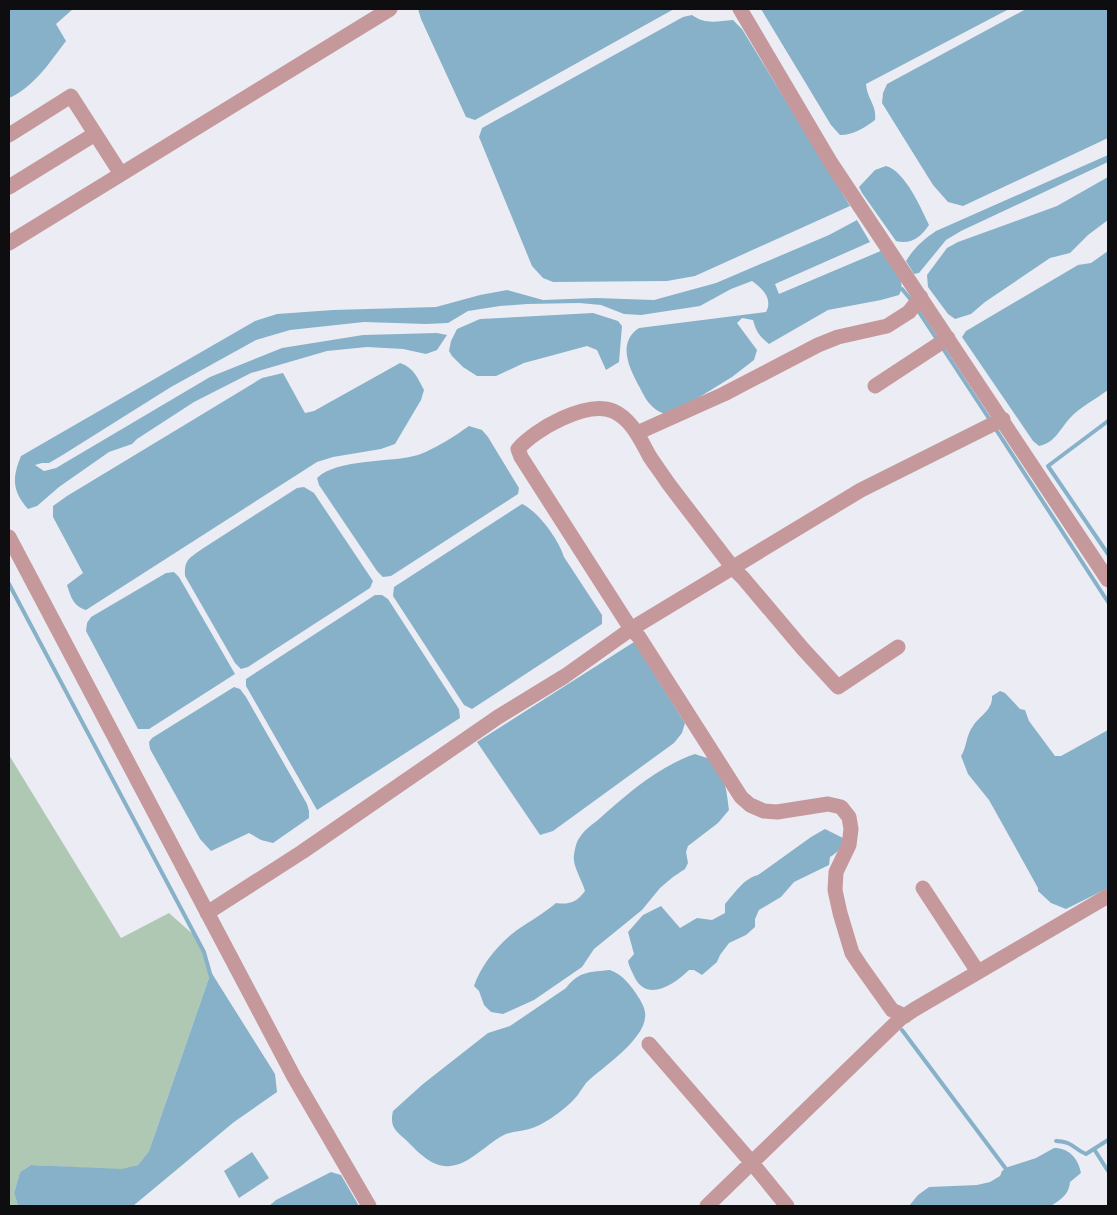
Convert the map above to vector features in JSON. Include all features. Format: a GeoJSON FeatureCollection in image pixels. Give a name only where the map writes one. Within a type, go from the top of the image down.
{"type":"FeatureCollection","features":[{"type":"Feature","properties":{"kind":"street"},"geometry":{"type":"LineString","coordinates":[[9,243],[390,9]]}},
{"type":"Feature","properties":{"kind":"street"},"geometry":{"type":"LineString","coordinates":[[740,9],[831,162],[1108,580]]}},
{"type":"Feature","properties":{"kind":"street"},"geometry":{"type":"LineString","coordinates":[[9,135],[71,96],[121,174]]}},
{"type":"Feature","properties":{"kind":"street"},"geometry":{"type":"LineString","coordinates":[[9,188],[95,134]]}},
{"type":"Feature","properties":{"kind":"street"},"geometry":{"type":"LineString","coordinates":[[637,433],[724,394],[818,345],[838,337],[887,326],[909,312],[921,297]]}},
{"type":"Feature","properties":{"kind":"street"},"geometry":{"type":"LineString","coordinates":[[876,386],[948,338]]}},
{"type":"Feature","properties":{"kind":"street"},"geometry":{"type":"LineString","coordinates":[[898,647],[838,687],[743,578],[732,568],[668,483],[637,433],[621,416],[613,411],[600,407],[577,412],[527,438],[518,449],[521,457],[630,629],[639,637],[741,797],[750,805],[764,811],[777,812],[828,804],[841,807],[849,817],[851,829],[849,845],[836,872],[835,890],[840,913],[852,953],[892,1010],[905,1016]]}},
{"type":"Feature","properties":{"kind":"street"},"geometry":{"type":"LineString","coordinates":[[208,913],[302,852],[498,718],[565,676],[630,629],[861,490],[1002,419]]}},
{"type":"Feature","properties":{"kind":"street"},"geometry":{"type":"LineString","coordinates":[[9,537],[294,1077],[369,1206]]}},
{"type":"Feature","properties":{"kind":"street"},"geometry":{"type":"LineString","coordinates":[[923,888],[978,972]]}},
{"type":"Feature","properties":{"kind":"street"},"geometry":{"type":"LineString","coordinates":[[707,1206],[905,1016],[1108,896]]}},
{"type":"Feature","properties":{"kind":"street"},"geometry":{"type":"LineString","coordinates":[[649,1044],[787,1206]]}},
{"type":"Feature","properties":{"kind":"green space"},"geometry":{"type":"Polygon","coordinates":[[[9,755],[121,938],[169,913],[196,937],[211,972],[149,1151],[138,1165],[122,1170],[31,1165],[20,1172],[14,1193],[18,1206],[9,1206],[9,755]]]}},
{"type":"Feature","properties":{"kind":"water"},"geometry":{"type":"Polygon","coordinates":[[[9,9],[73,9],[56,24],[66,41],[47,66],[26,88],[9,98],[9,9]]]}},
{"type":"Feature","properties":{"kind":"water"},"geometry":{"type":"Polygon","coordinates":[[[418,9],[674,9],[475,120],[466,117],[418,9]]]}},
{"type":"Feature","properties":{"kind":"water"},"geometry":{"type":"Polygon","coordinates":[[[761,9],[1009,9],[866,84],[875,110],[875,120],[854,132],[840,135],[831,125],[761,9]]]}},
{"type":"Feature","properties":{"kind":"water"},"geometry":{"type":"Polygon","coordinates":[[[1026,9],[1108,9],[1108,138],[963,206],[948,202],[933,185],[882,103],[883,93],[887,84],[1026,9]]]}},
{"type":"Feature","properties":{"kind":"water"},"geometry":{"type":"Polygon","coordinates":[[[692,15],[707,21],[733,20],[742,29],[850,206],[695,276],[667,281],[553,282],[543,278],[532,266],[479,137],[482,128],[683,17],[692,15]]]}},
{"type":"Feature","properties":{"kind":"water"},"geometry":{"type":"Polygon","coordinates":[[[1108,155],[1108,162],[961,231],[946,240],[919,273],[914,274],[906,261],[927,237],[936,231],[1108,155]]]}},
{"type":"Feature","properties":{"kind":"water"},"geometry":{"type":"Polygon","coordinates":[[[886,166],[893,169],[906,182],[929,225],[923,233],[911,241],[896,241],[859,187],[875,170],[886,166]]]}},
{"type":"Feature","properties":{"kind":"water"},"geometry":{"type":"Polygon","coordinates":[[[1108,177],[1108,220],[1088,235],[1070,253],[1050,258],[985,302],[971,314],[955,319],[948,314],[928,287],[927,275],[947,248],[958,242],[1057,206],[1108,177]]]}},
{"type":"Feature","properties":{"kind":"water"},"geometry":{"type":"Polygon","coordinates":[[[857,220],[870,242],[775,284],[779,294],[883,250],[900,278],[901,289],[899,295],[828,310],[769,344],[759,334],[753,320],[742,318],[737,323],[757,350],[754,360],[732,377],[673,413],[664,414],[653,408],[636,381],[627,357],[628,341],[632,334],[639,328],[766,312],[768,299],[760,287],[752,281],[731,289],[700,306],[641,315],[624,314],[601,305],[579,303],[527,304],[468,311],[448,323],[364,322],[290,330],[256,340],[171,387],[49,463],[35,465],[44,471],[56,468],[210,377],[282,348],[363,335],[437,333],[447,335],[437,350],[426,354],[403,349],[367,347],[327,351],[251,373],[194,402],[132,444],[109,452],[59,487],[37,506],[28,509],[16,490],[16,471],[21,456],[255,321],[277,314],[333,310],[436,307],[507,290],[543,300],[596,298],[654,300],[716,283],[829,235],[857,220]]]}},
{"type":"Feature","properties":{"kind":"water"},"geometry":{"type":"Polygon","coordinates":[[[1108,251],[1108,390],[1074,414],[1053,439],[1039,446],[1033,441],[962,337],[966,331],[1078,265],[1091,263],[1108,251]]]}},
{"type":"Feature","properties":{"kind":"water"},"geometry":{"type":"Polygon","coordinates":[[[593,313],[618,321],[622,326],[619,362],[606,370],[597,350],[587,346],[524,363],[496,376],[477,376],[463,367],[449,351],[451,341],[457,329],[480,319],[593,313]]]}},
{"type":"Feature","properties":{"kind":"water"},"geometry":{"type":"Polygon","coordinates":[[[400,363],[412,370],[424,390],[421,400],[395,444],[381,449],[333,457],[317,462],[86,610],[78,606],[73,600],[67,585],[83,573],[53,517],[53,506],[262,378],[283,373],[305,413],[314,411],[400,363]]]}},
{"type":"Feature","properties":{"kind":"water"},"geometry":{"type":"Polygon","coordinates":[[[469,426],[482,430],[488,437],[519,488],[518,494],[391,576],[383,577],[319,485],[317,478],[338,467],[351,464],[418,455],[438,446],[469,426]]]}},
{"type":"Feature","properties":{"kind":"water"},"geometry":{"type":"Polygon","coordinates":[[[304,487],[314,493],[373,581],[370,588],[248,667],[241,669],[235,663],[185,576],[187,562],[202,549],[297,488],[304,487]]]}},
{"type":"Feature","properties":{"kind":"water"},"geometry":{"type":"Polygon","coordinates":[[[522,504],[541,519],[553,535],[564,557],[602,615],[602,624],[472,709],[464,705],[393,596],[394,587],[522,504]]]}},
{"type":"Feature","properties":{"kind":"water"},"geometry":{"type":"Polygon","coordinates":[[[174,572],[179,577],[235,674],[149,729],[138,729],[86,631],[87,623],[91,617],[166,573],[174,572]]]}},
{"type":"Feature","properties":{"kind":"water"},"geometry":{"type":"Polygon","coordinates":[[[375,595],[382,595],[388,599],[459,709],[460,718],[317,810],[246,686],[246,679],[375,595]]]}},
{"type":"Feature","properties":{"kind":"water"},"geometry":{"type":"Polygon","coordinates":[[[634,642],[685,723],[682,733],[674,743],[553,831],[540,835],[477,742],[634,642]]]}},
{"type":"Feature","properties":{"kind":"water"},"geometry":{"type":"Polygon","coordinates":[[[234,687],[240,689],[246,697],[307,804],[309,818],[273,843],[261,840],[249,833],[211,851],[200,839],[150,749],[149,742],[152,738],[234,687]]]}},
{"type":"Feature","properties":{"kind":"water"},"geometry":{"type":"Polygon","coordinates":[[[1000,691],[1005,693],[1020,709],[1025,710],[1029,721],[1055,756],[1061,756],[1108,730],[1108,888],[1066,909],[1051,903],[1038,891],[989,800],[968,774],[961,756],[971,730],[988,709],[992,696],[1000,691]]]}},
{"type":"Feature","properties":{"kind":"water"},"geometry":{"type":"Polygon","coordinates":[[[695,754],[710,759],[719,770],[724,783],[729,810],[718,823],[688,846],[686,852],[688,863],[685,869],[660,888],[642,910],[594,949],[582,967],[534,1000],[503,1014],[491,1012],[484,1005],[479,991],[474,986],[481,970],[491,955],[510,935],[556,903],[565,904],[572,902],[585,891],[574,859],[577,843],[582,834],[656,773],[695,754]]]}},
{"type":"Feature","properties":{"kind":"water"},"geometry":{"type":"Polygon","coordinates":[[[825,829],[843,838],[839,849],[830,857],[829,865],[794,882],[781,897],[759,910],[755,919],[755,927],[746,935],[729,943],[717,962],[702,975],[694,970],[689,970],[668,986],[653,990],[646,989],[639,984],[628,963],[634,954],[628,932],[643,915],[661,906],[680,928],[697,918],[712,920],[725,913],[725,904],[748,879],[758,875],[825,829]]]}},
{"type":"Feature","properties":{"kind":"water"},"geometry":{"type":"Polygon","coordinates":[[[610,970],[624,979],[638,997],[645,1012],[644,1022],[640,1032],[632,1042],[586,1083],[577,1096],[557,1114],[535,1127],[502,1136],[470,1158],[457,1165],[450,1166],[438,1165],[427,1159],[397,1132],[392,1122],[393,1111],[423,1084],[488,1033],[510,1026],[566,988],[580,975],[610,970]]]}},
{"type":"Feature","properties":{"kind":"water"},"geometry":{"type":"Polygon","coordinates":[[[211,972],[275,1074],[277,1092],[234,1122],[133,1206],[18,1206],[14,1193],[20,1172],[31,1165],[122,1169],[138,1165],[149,1151],[211,972]]]}},
{"type":"Feature","properties":{"kind":"water"},"geometry":{"type":"Polygon","coordinates":[[[1054,1148],[1059,1148],[1072,1155],[1078,1163],[1081,1173],[1070,1182],[1064,1196],[1051,1206],[909,1206],[918,1195],[929,1187],[977,1185],[990,1182],[1000,1176],[1002,1171],[1008,1167],[1036,1158],[1054,1148]]]}},
{"type":"Feature","properties":{"kind":"water"},"geometry":{"type":"Polygon","coordinates":[[[252,1152],[269,1178],[239,1198],[224,1171],[252,1152]]]}},
{"type":"Feature","properties":{"kind":"water"},"geometry":{"type":"Polygon","coordinates":[[[331,1172],[341,1175],[359,1206],[269,1206],[276,1200],[331,1172]]]}},
{"type":"Feature","properties":{"kind":"waterway"},"geometry":{"type":"LineString","coordinates":[[902,289],[912,301]]}},
{"type":"Feature","properties":{"kind":"waterway"},"geometry":{"type":"LineString","coordinates":[[917,309],[938,341]]}},
{"type":"Feature","properties":{"kind":"waterway"},"geometry":{"type":"LineString","coordinates":[[942,347],[990,420]]}},
{"type":"Feature","properties":{"kind":"waterway"},"geometry":{"type":"LineString","coordinates":[[1108,421],[1048,466],[1108,554]]}},
{"type":"Feature","properties":{"kind":"waterway"},"geometry":{"type":"LineString","coordinates":[[995,428],[1108,602]]}},
{"type":"Feature","properties":{"kind":"waterway"},"geometry":{"type":"LineString","coordinates":[[9,584],[204,952],[211,977]]}},
{"type":"Feature","properties":{"kind":"waterway"},"geometry":{"type":"LineString","coordinates":[[902,1030],[1006,1169]]}},
{"type":"Feature","properties":{"kind":"waterway"},"geometry":{"type":"LineString","coordinates":[[1056,1141],[1070,1144],[1086,1154],[1108,1140]]}},
{"type":"Feature","properties":{"kind":"waterway"},"geometry":{"type":"LineString","coordinates":[[1094,1149],[1108,1171]]}}]}
